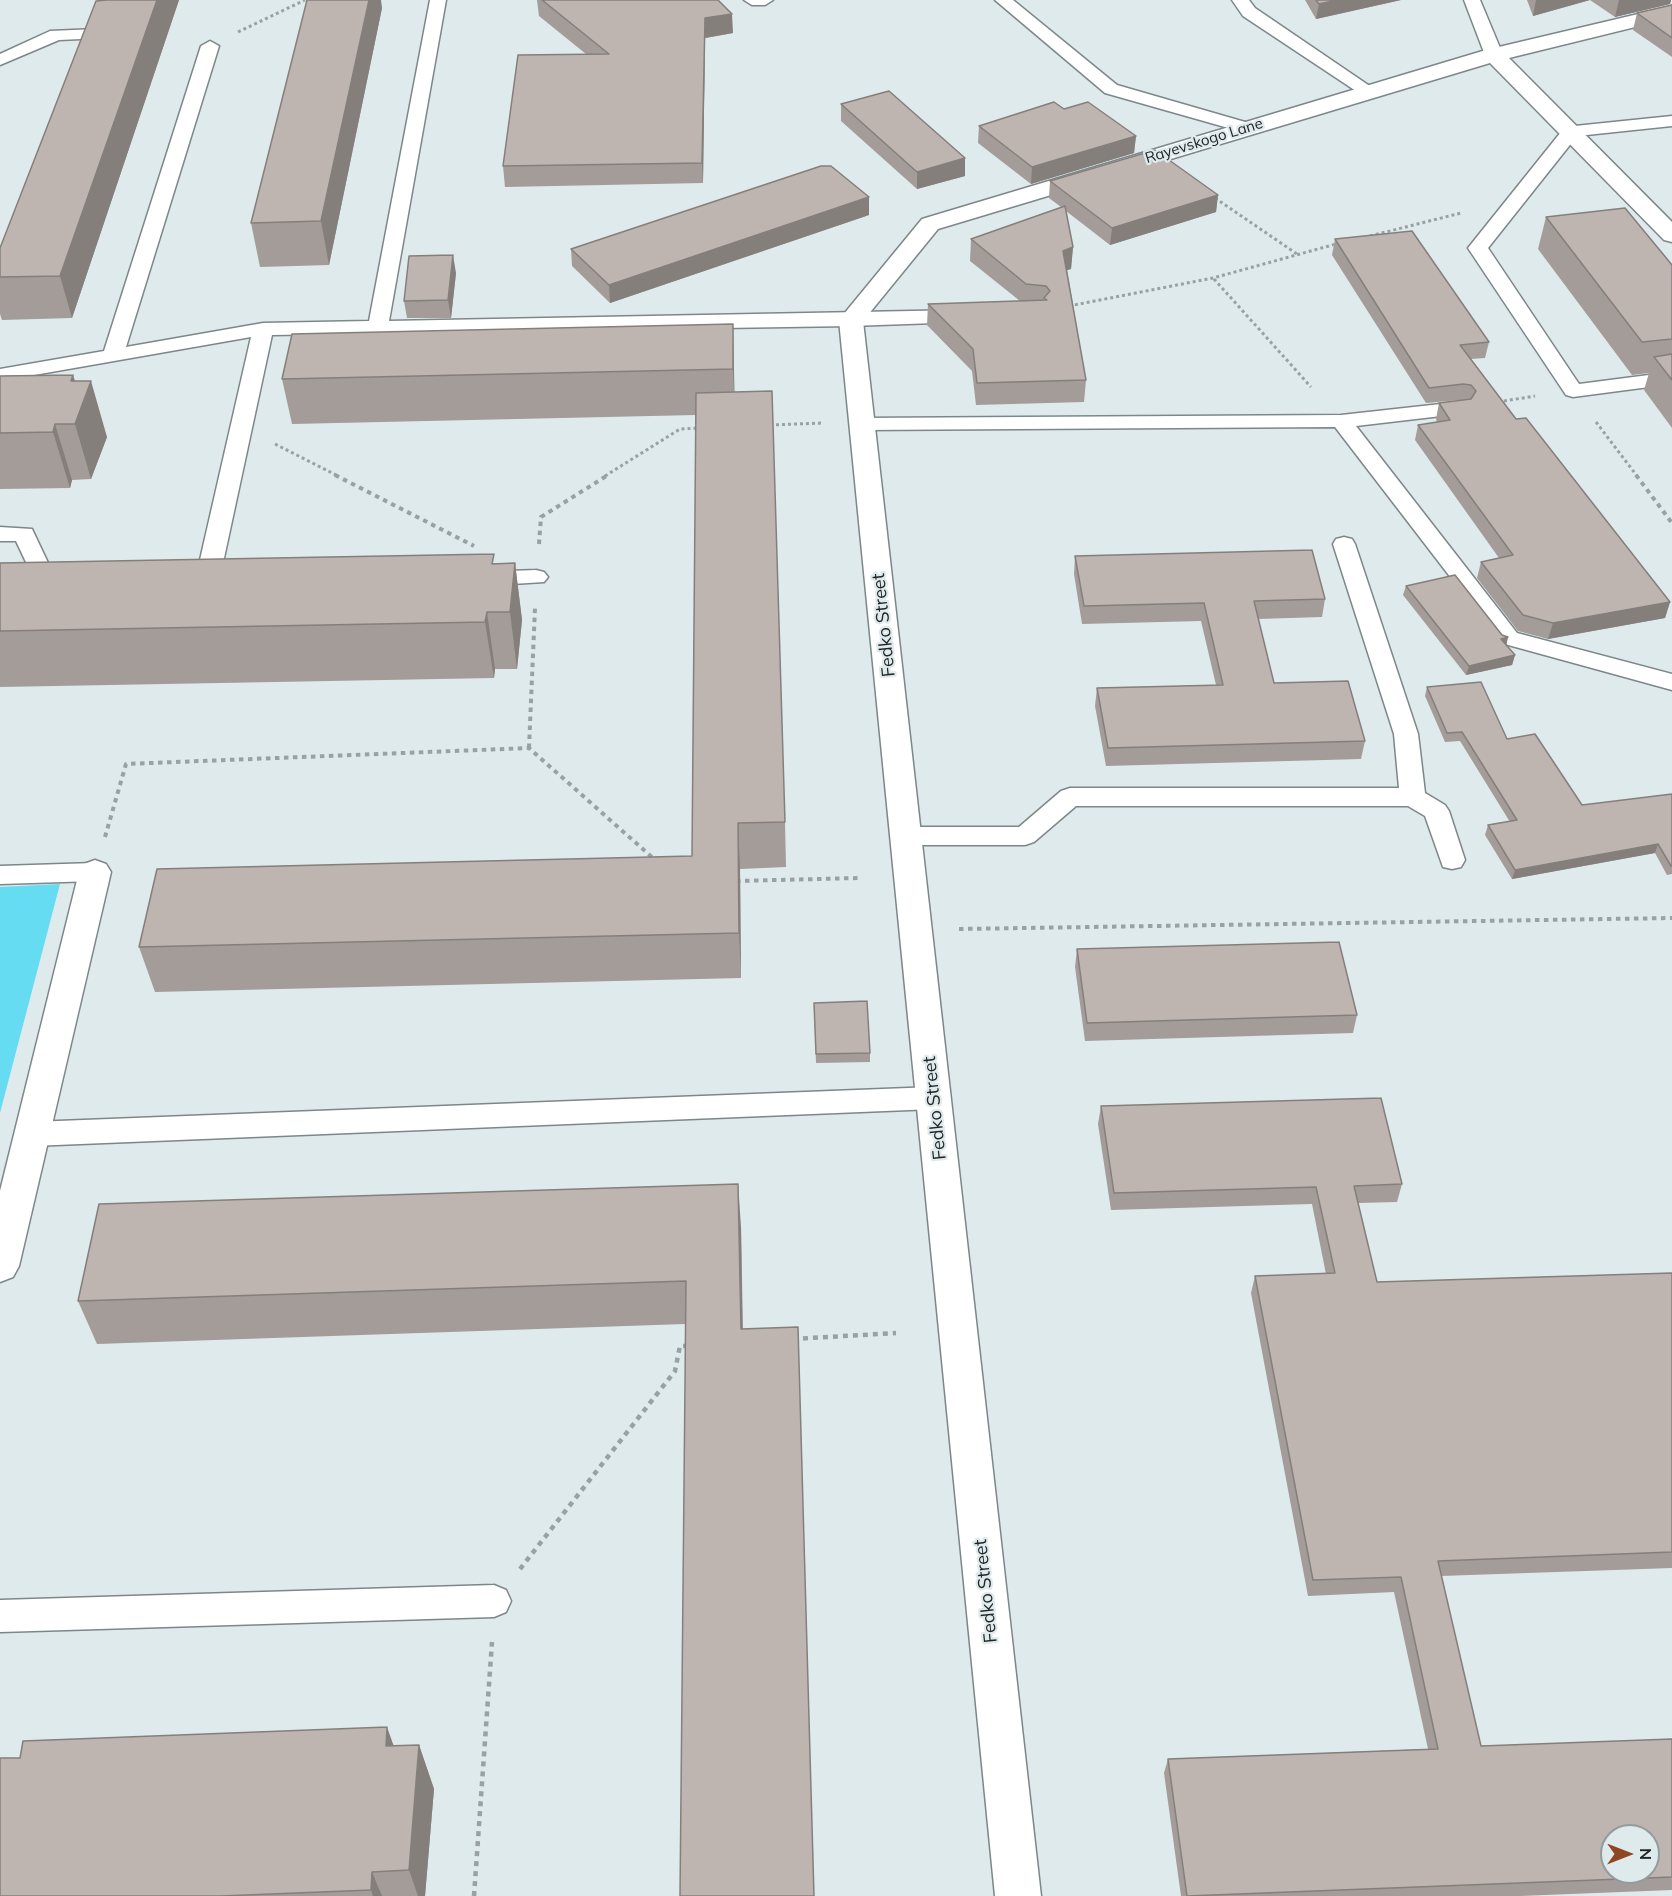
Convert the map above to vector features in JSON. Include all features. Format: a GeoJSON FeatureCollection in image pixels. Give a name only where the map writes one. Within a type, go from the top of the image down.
{"type":"FeatureCollection","features":[{"type":"Feature","properties":{"kind":"street","name":"Rayevskogo Lane"},"geometry":{"type":"LineString","coordinates":[[851,320],[930,224],[1368,91],[1494,55],[1672,12]]}},
{"type":"Feature","properties":{"kind":"street"},"geometry":{"type":"LineString","coordinates":[[1494,55],[1672,235]]}},
{"type":"Feature","properties":{"kind":"street","name":"Fedko Street"},"geometry":{"type":"LineString","coordinates":[[851,320],[1018,1896]]}},
{"type":"Feature","properties":{"kind":"street"},"geometry":{"type":"LineString","coordinates":[[2,1248],[95,872]]}},
{"type":"Feature","properties":{"kind":"lane"},"geometry":{"type":"LineString","coordinates":[[378,327],[438,0]]}},
{"type":"Feature","properties":{"kind":"lane"},"geometry":{"type":"LineString","coordinates":[[752,0],[765,0]]}},
{"type":"Feature","properties":{"kind":"lane"},"geometry":{"type":"LineString","coordinates":[[1003,0],[1111,89],[1246,128]]}},
{"type":"Feature","properties":{"kind":"lane"},"geometry":{"type":"LineString","coordinates":[[1240,0],[1249,12],[1368,91]]}},
{"type":"Feature","properties":{"kind":"lane"},"geometry":{"type":"LineString","coordinates":[[1472,0],[1494,55]]}},
{"type":"Feature","properties":{"kind":"lane"},"geometry":{"type":"LineString","coordinates":[[0,60],[56,35],[135,32]]}},
{"type":"Feature","properties":{"kind":"lane"},"geometry":{"type":"LineString","coordinates":[[113,355],[210,46]]}},
{"type":"Feature","properties":{"kind":"lane"},"geometry":{"type":"LineString","coordinates":[[1672,121],[1571,131],[1478,249],[1573,391],[1672,378]]}},
{"type":"Feature","properties":{"kind":"lane"},"geometry":{"type":"LineString","coordinates":[[0,375],[263,329],[851,320],[989,315]]}},
{"type":"Feature","properties":{"kind":"lane"},"geometry":{"type":"LineString","coordinates":[[206,586],[263,329]]}},
{"type":"Feature","properties":{"kind":"lane"},"geometry":{"type":"LineString","coordinates":[[862,424],[1341,422],[1459,408]]}},
{"type":"Feature","properties":{"kind":"lane"},"geometry":{"type":"LineString","coordinates":[[1341,422],[1509,638],[1672,682]]}},
{"type":"Feature","properties":{"kind":"lane"},"geometry":{"type":"LineString","coordinates":[[0,534],[24,534],[50,591],[74,590]]}},
{"type":"Feature","properties":{"kind":"lane"},"geometry":{"type":"LineString","coordinates":[[1344,544],[1407,734],[1413,797]]}},
{"type":"Feature","properties":{"kind":"lane"},"geometry":{"type":"LineString","coordinates":[[453,580],[536,577]]}},
{"type":"Feature","properties":{"kind":"lane"},"geometry":{"type":"LineString","coordinates":[[182,587],[229,586]]}},
{"type":"Feature","properties":{"kind":"lane"},"geometry":{"type":"LineString","coordinates":[[906,836],[1025,836],[1070,797],[1413,797],[1436,811],[1452,860]]}},
{"type":"Feature","properties":{"kind":"lane"},"geometry":{"type":"LineString","coordinates":[[0,875],[95,872]]}},
{"type":"Feature","properties":{"kind":"lane"},"geometry":{"type":"LineString","coordinates":[[32,1134],[934,1098]]}},
{"type":"Feature","properties":{"kind":"lane"},"geometry":{"type":"LineString","coordinates":[[0,1616],[494,1601]]}},
{"type":"Feature","properties":{"kind":"path"},"geometry":{"type":"LineString","coordinates":[[1209,193],[1297,254]]}},
{"type":"Feature","properties":{"kind":"path"},"geometry":{"type":"LineString","coordinates":[[1366,237],[1517,199]]}},
{"type":"Feature","properties":{"kind":"path"},"geometry":{"type":"LineString","coordinates":[[1058,309],[1213,278],[1343,242]]}},
{"type":"Feature","properties":{"kind":"path"},"geometry":{"type":"LineString","coordinates":[[1213,278],[1341,422]]}},
{"type":"Feature","properties":{"kind":"path"},"geometry":{"type":"LineString","coordinates":[[1459,408],[1573,391],[1672,523]]}},
{"type":"Feature","properties":{"kind":"path"},"geometry":{"type":"LineString","coordinates":[[762,426],[820,423]]}},
{"type":"Feature","properties":{"kind":"path"},"geometry":{"type":"LineString","coordinates":[[241,427],[536,577]]}},
{"type":"Feature","properties":{"kind":"path"},"geometry":{"type":"LineString","coordinates":[[528,748],[541,517],[680,429],[704,428]]}},
{"type":"Feature","properties":{"kind":"path"},"geometry":{"type":"LineString","coordinates":[[95,872],[126,764],[528,748],[662,867]]}},
{"type":"Feature","properties":{"kind":"path"},"geometry":{"type":"LineString","coordinates":[[728,881],[858,878]]}},
{"type":"Feature","properties":{"kind":"path"},"geometry":{"type":"LineString","coordinates":[[916,930],[1672,918]]}},
{"type":"Feature","properties":{"kind":"path"},"geometry":{"type":"LineString","coordinates":[[782,1340],[896,1333]]}},
{"type":"Feature","properties":{"kind":"path"},"geometry":{"type":"LineString","coordinates":[[474,1896],[494,1601],[675,1371],[680,1346],[702,1345]]}},
{"type":"Feature","properties":{"kind":"shaded area"},"geometry":{"type":"Polygon","coordinates":[[[60,884],[0,1113],[0,887],[60,884]]]}},
{"type":"Feature","properties":{"kind":"building"},"geometry":{"type":"Polygon","coordinates":[[[157,0],[60,276],[0,277],[0,248],[96,1],[157,0]]]}},
{"type":"Feature","properties":{"kind":"building"},"geometry":{"type":"Polygon","coordinates":[[[307,0],[369,0],[321,221],[251,223],[307,0]]]}},
{"type":"Feature","properties":{"kind":"building"},"geometry":{"type":"Polygon","coordinates":[[[542,0],[718,0],[732,14],[705,18],[702,163],[503,166],[518,55],[609,54],[542,0]]]}},
{"type":"Feature","properties":{"kind":"building"},"geometry":{"type":"Polygon","coordinates":[[[1316,0],[1337,0],[1319,4],[1316,0]]]}},
{"type":"Feature","properties":{"kind":"building"},"geometry":{"type":"Polygon","coordinates":[[[1672,5],[1672,38],[1637,13],[1672,5]]]}},
{"type":"Feature","properties":{"kind":"building"},"geometry":{"type":"Polygon","coordinates":[[[889,91],[965,158],[917,172],[841,104],[889,91]]]}},
{"type":"Feature","properties":{"kind":"building"},"geometry":{"type":"Polygon","coordinates":[[[1054,102],[1064,109],[1088,102],[1136,136],[1032,167],[979,126],[1054,102]]]}},
{"type":"Feature","properties":{"kind":"building"},"geometry":{"type":"Polygon","coordinates":[[[1155,150],[1218,195],[1112,228],[1050,181],[1155,150]]]}},
{"type":"Feature","properties":{"kind":"building"},"geometry":{"type":"Polygon","coordinates":[[[821,166],[831,166],[869,197],[609,285],[571,249],[821,166]]]}},
{"type":"Feature","properties":{"kind":"building"},"geometry":{"type":"Polygon","coordinates":[[[1065,206],[1073,247],[1063,251],[1086,380],[977,383],[973,349],[928,304],[1047,300],[1044,298],[1050,291],[1046,286],[1026,284],[971,239],[1065,206]]]}},
{"type":"Feature","properties":{"kind":"building"},"geometry":{"type":"Polygon","coordinates":[[[1625,208],[1672,265],[1672,339],[1642,342],[1546,217],[1625,208]]]}},
{"type":"Feature","properties":{"kind":"building"},"geometry":{"type":"Polygon","coordinates":[[[1412,231],[1489,342],[1460,345],[1516,419],[1526,418],[1670,602],[1553,623],[1523,615],[1481,562],[1513,555],[1418,425],[1450,420],[1439,403],[1471,399],[1476,391],[1471,385],[1463,384],[1429,388],[1335,239],[1412,231]]]}},
{"type":"Feature","properties":{"kind":"building"},"geometry":{"type":"Polygon","coordinates":[[[453,255],[448,300],[404,301],[409,256],[453,255]]]}},
{"type":"Feature","properties":{"kind":"building"},"geometry":{"type":"Polygon","coordinates":[[[733,324],[733,369],[282,379],[292,334],[733,324]]]}},
{"type":"Feature","properties":{"kind":"building"},"geometry":{"type":"Polygon","coordinates":[[[1672,354],[1672,380],[1654,357],[1672,354]]]}},
{"type":"Feature","properties":{"kind":"building"},"geometry":{"type":"Polygon","coordinates":[[[73,375],[71,381],[91,381],[75,424],[55,424],[53,432],[0,433],[0,376],[73,375]]]}},
{"type":"Feature","properties":{"kind":"building"},"geometry":{"type":"Polygon","coordinates":[[[772,391],[785,822],[738,823],[739,933],[139,947],[157,869],[692,856],[696,393],[772,391]]]}},
{"type":"Feature","properties":{"kind":"building"},"geometry":{"type":"Polygon","coordinates":[[[1312,550],[1325,599],[1254,601],[1274,683],[1348,681],[1365,741],[1108,748],[1097,688],[1223,685],[1204,603],[1084,606],[1075,556],[1312,550]]]}},
{"type":"Feature","properties":{"kind":"building"},"geometry":{"type":"Polygon","coordinates":[[[494,554],[492,564],[515,563],[510,612],[487,612],[485,622],[0,631],[0,563],[494,554]]]}},
{"type":"Feature","properties":{"kind":"building"},"geometry":{"type":"Polygon","coordinates":[[[1455,575],[1502,635],[1508,637],[1501,639],[1515,655],[1469,666],[1406,586],[1455,575]]]}},
{"type":"Feature","properties":{"kind":"building"},"geometry":{"type":"Polygon","coordinates":[[[1481,682],[1507,739],[1535,734],[1582,805],[1672,794],[1672,866],[1658,844],[1515,870],[1488,825],[1517,820],[1462,732],[1447,733],[1427,687],[1481,682]]]}},
{"type":"Feature","properties":{"kind":"building"},"geometry":{"type":"Polygon","coordinates":[[[1339,942],[1357,1015],[1087,1023],[1077,949],[1339,942]]]}},
{"type":"Feature","properties":{"kind":"building"},"geometry":{"type":"Polygon","coordinates":[[[867,1001],[870,1053],[816,1054],[814,1003],[867,1001]]]}},
{"type":"Feature","properties":{"kind":"building"},"geometry":{"type":"Polygon","coordinates":[[[1381,1098],[1402,1184],[1354,1186],[1377,1282],[1672,1273],[1672,1552],[1438,1561],[1481,1746],[1672,1739],[1672,1877],[1660,1877],[1660,1824],[1600,1824],[1600,1880],[1187,1896],[1168,1759],[1438,1749],[1401,1577],[1313,1580],[1255,1276],[1335,1273],[1316,1187],[1114,1193],[1101,1106],[1381,1098]]]}},
{"type":"Feature","properties":{"kind":"building"},"geometry":{"type":"Polygon","coordinates":[[[738,1184],[741,1329],[798,1327],[814,1896],[680,1896],[686,1281],[78,1301],[99,1204],[738,1184]]]}},
{"type":"Feature","properties":{"kind":"building"},"geometry":{"type":"Polygon","coordinates":[[[387,1727],[386,1746],[419,1745],[409,1870],[372,1872],[371,1890],[221,1896],[0,1896],[0,1758],[20,1758],[23,1741],[387,1727]]]}}]}
